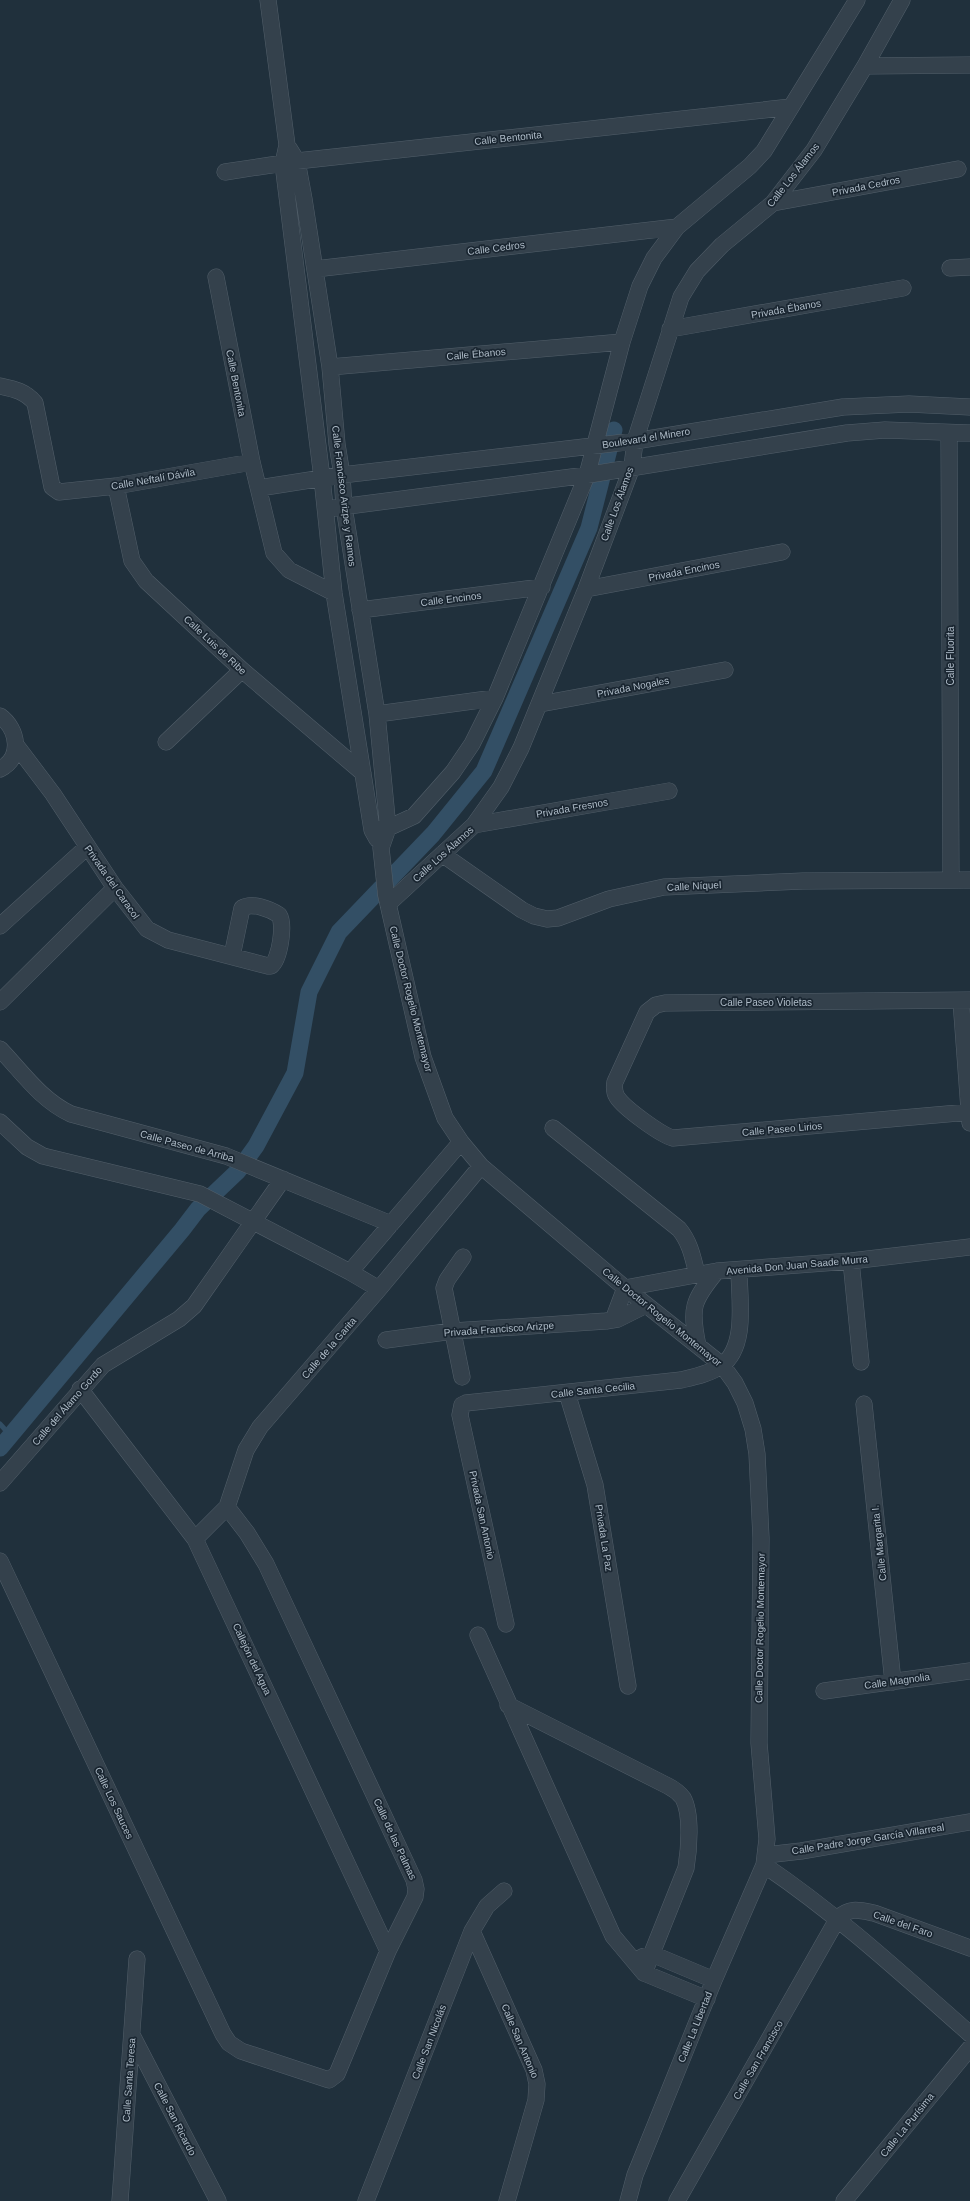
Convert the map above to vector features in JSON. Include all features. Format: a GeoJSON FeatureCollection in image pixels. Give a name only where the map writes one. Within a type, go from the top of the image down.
{"type":"FeatureCollection","features":[{"type":"Feature","properties":{"kind":"street","name":"Calle Francisco Arizpe y Ramos"},"geometry":{"type":"LineString","coordinates":[[268,0],[290,163],[314,270],[330,367],[344,507],[377,714],[382,869],[387,899]]}},
{"type":"Feature","properties":{"kind":"street"},"geometry":{"type":"LineString","coordinates":[[380,829],[414,816],[426,805],[453,772],[472,744],[496,698],[542,587],[600,473],[622,342],[640,286],[654,258],[677,227],[750,166],[774,137],[857,0]]}},
{"type":"Feature","properties":{"kind":"street","name":"Calle Los Álamos"},"geometry":{"type":"LineString","coordinates":[[387,899],[442,854],[474,825],[502,788],[540,704],[632,468],[636,440],[681,297],[696,271],[722,244],[773,203],[814,150],[865,66],[902,0]]}},
{"type":"Feature","properties":{"kind":"street"},"geometry":{"type":"LineString","coordinates":[[865,66],[970,65]]}},
{"type":"Feature","properties":{"kind":"street","name":"Calle Bentonita"},"geometry":{"type":"LineString","coordinates":[[224,172],[290,163],[791,107]]}},
{"type":"Feature","properties":{"kind":"street","name":"Calle Francisco Arizpe y Ramos"},"geometry":{"type":"LineString","coordinates":[[290,163],[324,510],[334,593],[364,773],[380,829]]}},
{"type":"Feature","properties":{"kind":"street","name":"Privada Cedros"},"geometry":{"type":"LineString","coordinates":[[773,203],[958,169]]}},
{"type":"Feature","properties":{"kind":"street","name":"Calle Cedros"},"geometry":{"type":"LineString","coordinates":[[314,270],[677,227]]}},
{"type":"Feature","properties":{"kind":"street"},"geometry":{"type":"LineString","coordinates":[[950,268],[970,267]]}},
{"type":"Feature","properties":{"kind":"street","name":"Calle Bentonita"},"geometry":{"type":"LineString","coordinates":[[216,277],[252,462],[274,553],[289,570],[334,593]]}},
{"type":"Feature","properties":{"kind":"street","name":"Privada Ébanos"},"geometry":{"type":"LineString","coordinates":[[670,329],[902,288]]}},
{"type":"Feature","properties":{"kind":"street","name":"Calle Ébanos"},"geometry":{"type":"LineString","coordinates":[[330,367],[622,342]]}},
{"type":"Feature","properties":{"kind":"street","name":"Calle Neftalí Dávila"},"geometry":{"type":"LineString","coordinates":[[0,386],[15,389],[28,394],[35,403],[52,487],[55,491],[64,492],[116,486],[252,462]]}},
{"type":"Feature","properties":{"kind":"street","name":"Boulevard el Minero"},"geometry":{"type":"LineString","coordinates":[[322,478],[605,445],[843,407],[909,404],[970,407]]}},
{"type":"Feature","properties":{"kind":"street"},"geometry":{"type":"LineString","coordinates":[[324,510],[600,473],[847,433],[885,430],[970,433]]}},
{"type":"Feature","properties":{"kind":"street","name":"Calle Fluorita"},"geometry":{"type":"LineString","coordinates":[[949,433],[951,880]]}},
{"type":"Feature","properties":{"kind":"street"},"geometry":{"type":"LineString","coordinates":[[259,488],[322,478]]}},
{"type":"Feature","properties":{"kind":"street","name":"Calle Luis de Ribe"},"geometry":{"type":"LineString","coordinates":[[116,486],[132,560],[138,572],[242,670],[364,773]]}},
{"type":"Feature","properties":{"kind":"street","name":"Privada Encinos"},"geometry":{"type":"LineString","coordinates":[[586,589],[782,552]]}},
{"type":"Feature","properties":{"kind":"street","name":"Calle Encinos"},"geometry":{"type":"LineString","coordinates":[[360,610],[542,587]]}},
{"type":"Feature","properties":{"kind":"street"},"geometry":{"type":"LineString","coordinates":[[166,742],[242,670]]}},
{"type":"Feature","properties":{"kind":"street","name":"Privada Nogales"},"geometry":{"type":"LineString","coordinates":[[540,704],[725,670]]}},
{"type":"Feature","properties":{"kind":"street"},"geometry":{"type":"LineString","coordinates":[[377,714],[496,698]]}},
{"type":"Feature","properties":{"kind":"street","name":"Privada del Caracol"},"geometry":{"type":"LineString","coordinates":[[0,716],[8,722],[14,733],[16,745],[53,794],[138,921],[156,935],[268,966],[274,965],[283,926],[282,920],[274,912],[262,908],[249,906],[242,908],[232,956]]}},
{"type":"Feature","properties":{"kind":"street"},"geometry":{"type":"LineString","coordinates":[[0,769],[12,758],[16,745]]}},
{"type":"Feature","properties":{"kind":"street","name":"Privada Fresnos"},"geometry":{"type":"LineString","coordinates":[[474,825],[669,791]]}},
{"type":"Feature","properties":{"kind":"street"},"geometry":{"type":"LineString","coordinates":[[0,926],[88,847]]}},
{"type":"Feature","properties":{"kind":"street","name":"Calle Níquel"},"geometry":{"type":"LineString","coordinates":[[442,854],[522,910],[534,916],[547,919],[558,918],[609,899],[664,887],[803,881],[970,880]]}},
{"type":"Feature","properties":{"kind":"street"},"geometry":{"type":"LineString","coordinates":[[0,1002],[115,888]]}},
{"type":"Feature","properties":{"kind":"street","name":"Calle Doctor Rogelio Montemayor"},"geometry":{"type":"LineString","coordinates":[[387,899],[423,1057],[445,1118],[461,1142],[481,1166],[625,1288],[722,1365],[735,1383],[751,1422],[757,1454],[760,1486],[759,1743],[767,1839],[765,1860]]}},
{"type":"Feature","properties":{"kind":"street"},"geometry":{"type":"LineString","coordinates":[[965,1000],[970,1116]]}},
{"type":"Feature","properties":{"kind":"street","name":"Calle Paseo Violetas"},"geometry":{"type":"LineString","coordinates":[[614,1088],[615,1082],[644,1018],[656,1005],[665,1003],[965,1000]]}},
{"type":"Feature","properties":{"kind":"street","name":"Calle Paseo de Arriba"},"geometry":{"type":"LineString","coordinates":[[0,1049],[44,1097],[58,1108],[71,1114],[226,1156],[254,1166],[391,1224]]}},
{"type":"Feature","properties":{"kind":"street","name":"Calle Paseo Lirios"},"geometry":{"type":"LineString","coordinates":[[614,1088],[617,1098],[659,1132],[673,1138],[970,1116]]}},
{"type":"Feature","properties":{"kind":"street"},"geometry":{"type":"LineString","coordinates":[[0,1122],[27,1147],[43,1156],[200,1194],[350,1272],[379,1289]]}},
{"type":"Feature","properties":{"kind":"street"},"geometry":{"type":"LineString","coordinates":[[554,1128],[679,1229],[686,1237],[690,1246],[697,1274]]}},
{"type":"Feature","properties":{"kind":"street"},"geometry":{"type":"LineString","coordinates":[[350,1272],[461,1142]]}},
{"type":"Feature","properties":{"kind":"street","name":"Calle de la Garita"},"geometry":{"type":"LineString","coordinates":[[195,1539],[227,1507],[246,1450],[260,1427],[379,1289],[481,1166]]}},
{"type":"Feature","properties":{"kind":"street","name":"Calle del Álamo Gordo"},"geometry":{"type":"LineString","coordinates":[[0,1483],[80,1389],[103,1365],[179,1319],[194,1306],[282,1179]]}},
{"type":"Feature","properties":{"kind":"street","name":"Avenida Don Juan Saade Murra"},"geometry":{"type":"LineString","coordinates":[[625,1288],[717,1271],[851,1261],[970,1247]]}},
{"type":"Feature","properties":{"kind":"street"},"geometry":{"type":"LineString","coordinates":[[462,1377],[444,1288],[447,1280],[463,1257]]}},
{"type":"Feature","properties":{"kind":"street"},"geometry":{"type":"LineString","coordinates":[[851,1261],[861,1362]]}},
{"type":"Feature","properties":{"kind":"street"},"geometry":{"type":"LineString","coordinates":[[722,1365],[734,1351],[738,1340],[739,1270]]}},
{"type":"Feature","properties":{"kind":"street"},"geometry":{"type":"LineString","coordinates":[[698,1346],[693,1322],[696,1298],[717,1271]]}},
{"type":"Feature","properties":{"kind":"street"},"geometry":{"type":"LineString","coordinates":[[613,1320],[625,1288]]}},
{"type":"Feature","properties":{"kind":"street","name":"Privada Francisco Arizpe"},"geometry":{"type":"LineString","coordinates":[[386,1340],[453,1331],[613,1320],[646,1305]]}},
{"type":"Feature","properties":{"kind":"street","name":"Calle Santa Cecilia"},"geometry":{"type":"LineString","coordinates":[[462,1405],[466,1403],[681,1380],[706,1374],[722,1365]]}},
{"type":"Feature","properties":{"kind":"street","name":"Callejón del Agua"},"geometry":{"type":"LineString","coordinates":[[80,1389],[195,1539],[388,1951]]}},
{"type":"Feature","properties":{"kind":"street","name":"Privada La Paz"},"geometry":{"type":"LineString","coordinates":[[568,1393],[595,1485],[628,1686]]}},
{"type":"Feature","properties":{"kind":"street","name":"Calle Margarita I."},"geometry":{"type":"LineString","coordinates":[[864,1404],[893,1682]]}},
{"type":"Feature","properties":{"kind":"street","name":"Privada San Antonio"},"geometry":{"type":"LineString","coordinates":[[462,1405],[460,1415],[506,1624]]}},
{"type":"Feature","properties":{"kind":"street","name":"Calle de las Palmas"},"geometry":{"type":"LineString","coordinates":[[227,1507],[247,1533],[266,1564],[414,1880],[416,1889],[415,1897],[388,1951],[334,2078],[329,2080],[322,2079],[242,2051],[230,2043]]}},
{"type":"Feature","properties":{"kind":"street","name":"Calle Los Sauces"},"geometry":{"type":"LineString","coordinates":[[0,1561],[223,2034],[230,2043]]}},
{"type":"Feature","properties":{"kind":"street"},"geometry":{"type":"LineString","coordinates":[[478,1635],[508,1705],[613,1936],[621,1948],[634,1959],[644,1973],[706,1999]]}},
{"type":"Feature","properties":{"kind":"street","name":"Calle Magnolia"},"geometry":{"type":"LineString","coordinates":[[824,1691],[970,1671]]}},
{"type":"Feature","properties":{"kind":"street"},"geometry":{"type":"LineString","coordinates":[[508,1705],[668,1786],[683,1799],[687,1811],[689,1850],[686,1868],[644,1973]]}},
{"type":"Feature","properties":{"kind":"street","name":"Calle Padre Jorge García Villarreal"},"geometry":{"type":"LineString","coordinates":[[765,1860],[801,1851],[970,1822]]}},
{"type":"Feature","properties":{"kind":"street"},"geometry":{"type":"LineString","coordinates":[[765,1860],[838,1918],[970,2034]]}},
{"type":"Feature","properties":{"kind":"street","name":"Calle La Libertad"},"geometry":{"type":"LineString","coordinates":[[628,2201],[635,2175],[706,1999],[765,1860]]}},
{"type":"Feature","properties":{"kind":"street","name":"Calle San Nicolás"},"geometry":{"type":"LineString","coordinates":[[366,2201],[472,1932],[487,1906],[504,1891]]}},
{"type":"Feature","properties":{"kind":"street","name":"Calle del Faro"},"geometry":{"type":"LineString","coordinates":[[838,1918],[851,1909],[859,1909],[970,1948]]}},
{"type":"Feature","properties":{"kind":"street","name":"Calle San Francisco"},"geometry":{"type":"LineString","coordinates":[[677,2201],[838,1918]]}},
{"type":"Feature","properties":{"kind":"street","name":"Calle San Antonio"},"geometry":{"type":"LineString","coordinates":[[472,1932],[534,2070],[537,2084],[536,2100],[507,2201]]}},
{"type":"Feature","properties":{"kind":"street"},"geometry":{"type":"LineString","coordinates":[[634,1959],[652,1954],[714,1980]]}},
{"type":"Feature","properties":{"kind":"street","name":"Calle Santa Teresa"},"geometry":{"type":"LineString","coordinates":[[120,2201],[137,1959]]}},
{"type":"Feature","properties":{"kind":"street","name":"Calle San Ricardo"},"geometry":{"type":"LineString","coordinates":[[132,2037],[218,2201]]}},
{"type":"Feature","properties":{"kind":"street","name":"Calle La Purísima"},"geometry":{"type":"LineString","coordinates":[[844,2201],[970,2048]]}},
{"type":"Feature","properties":{"kind":"waterway"},"geometry":{"type":"LineString","coordinates":[[0,1448],[198,1209],[238,1171],[256,1146],[295,1073],[309,992],[339,932],[433,834],[484,771],[589,528],[614,430]]}},
{"type":"Feature","properties":{"kind":"waterway"},"geometry":{"type":"LineString","coordinates":[[0,1424],[10,1435]]}}]}
